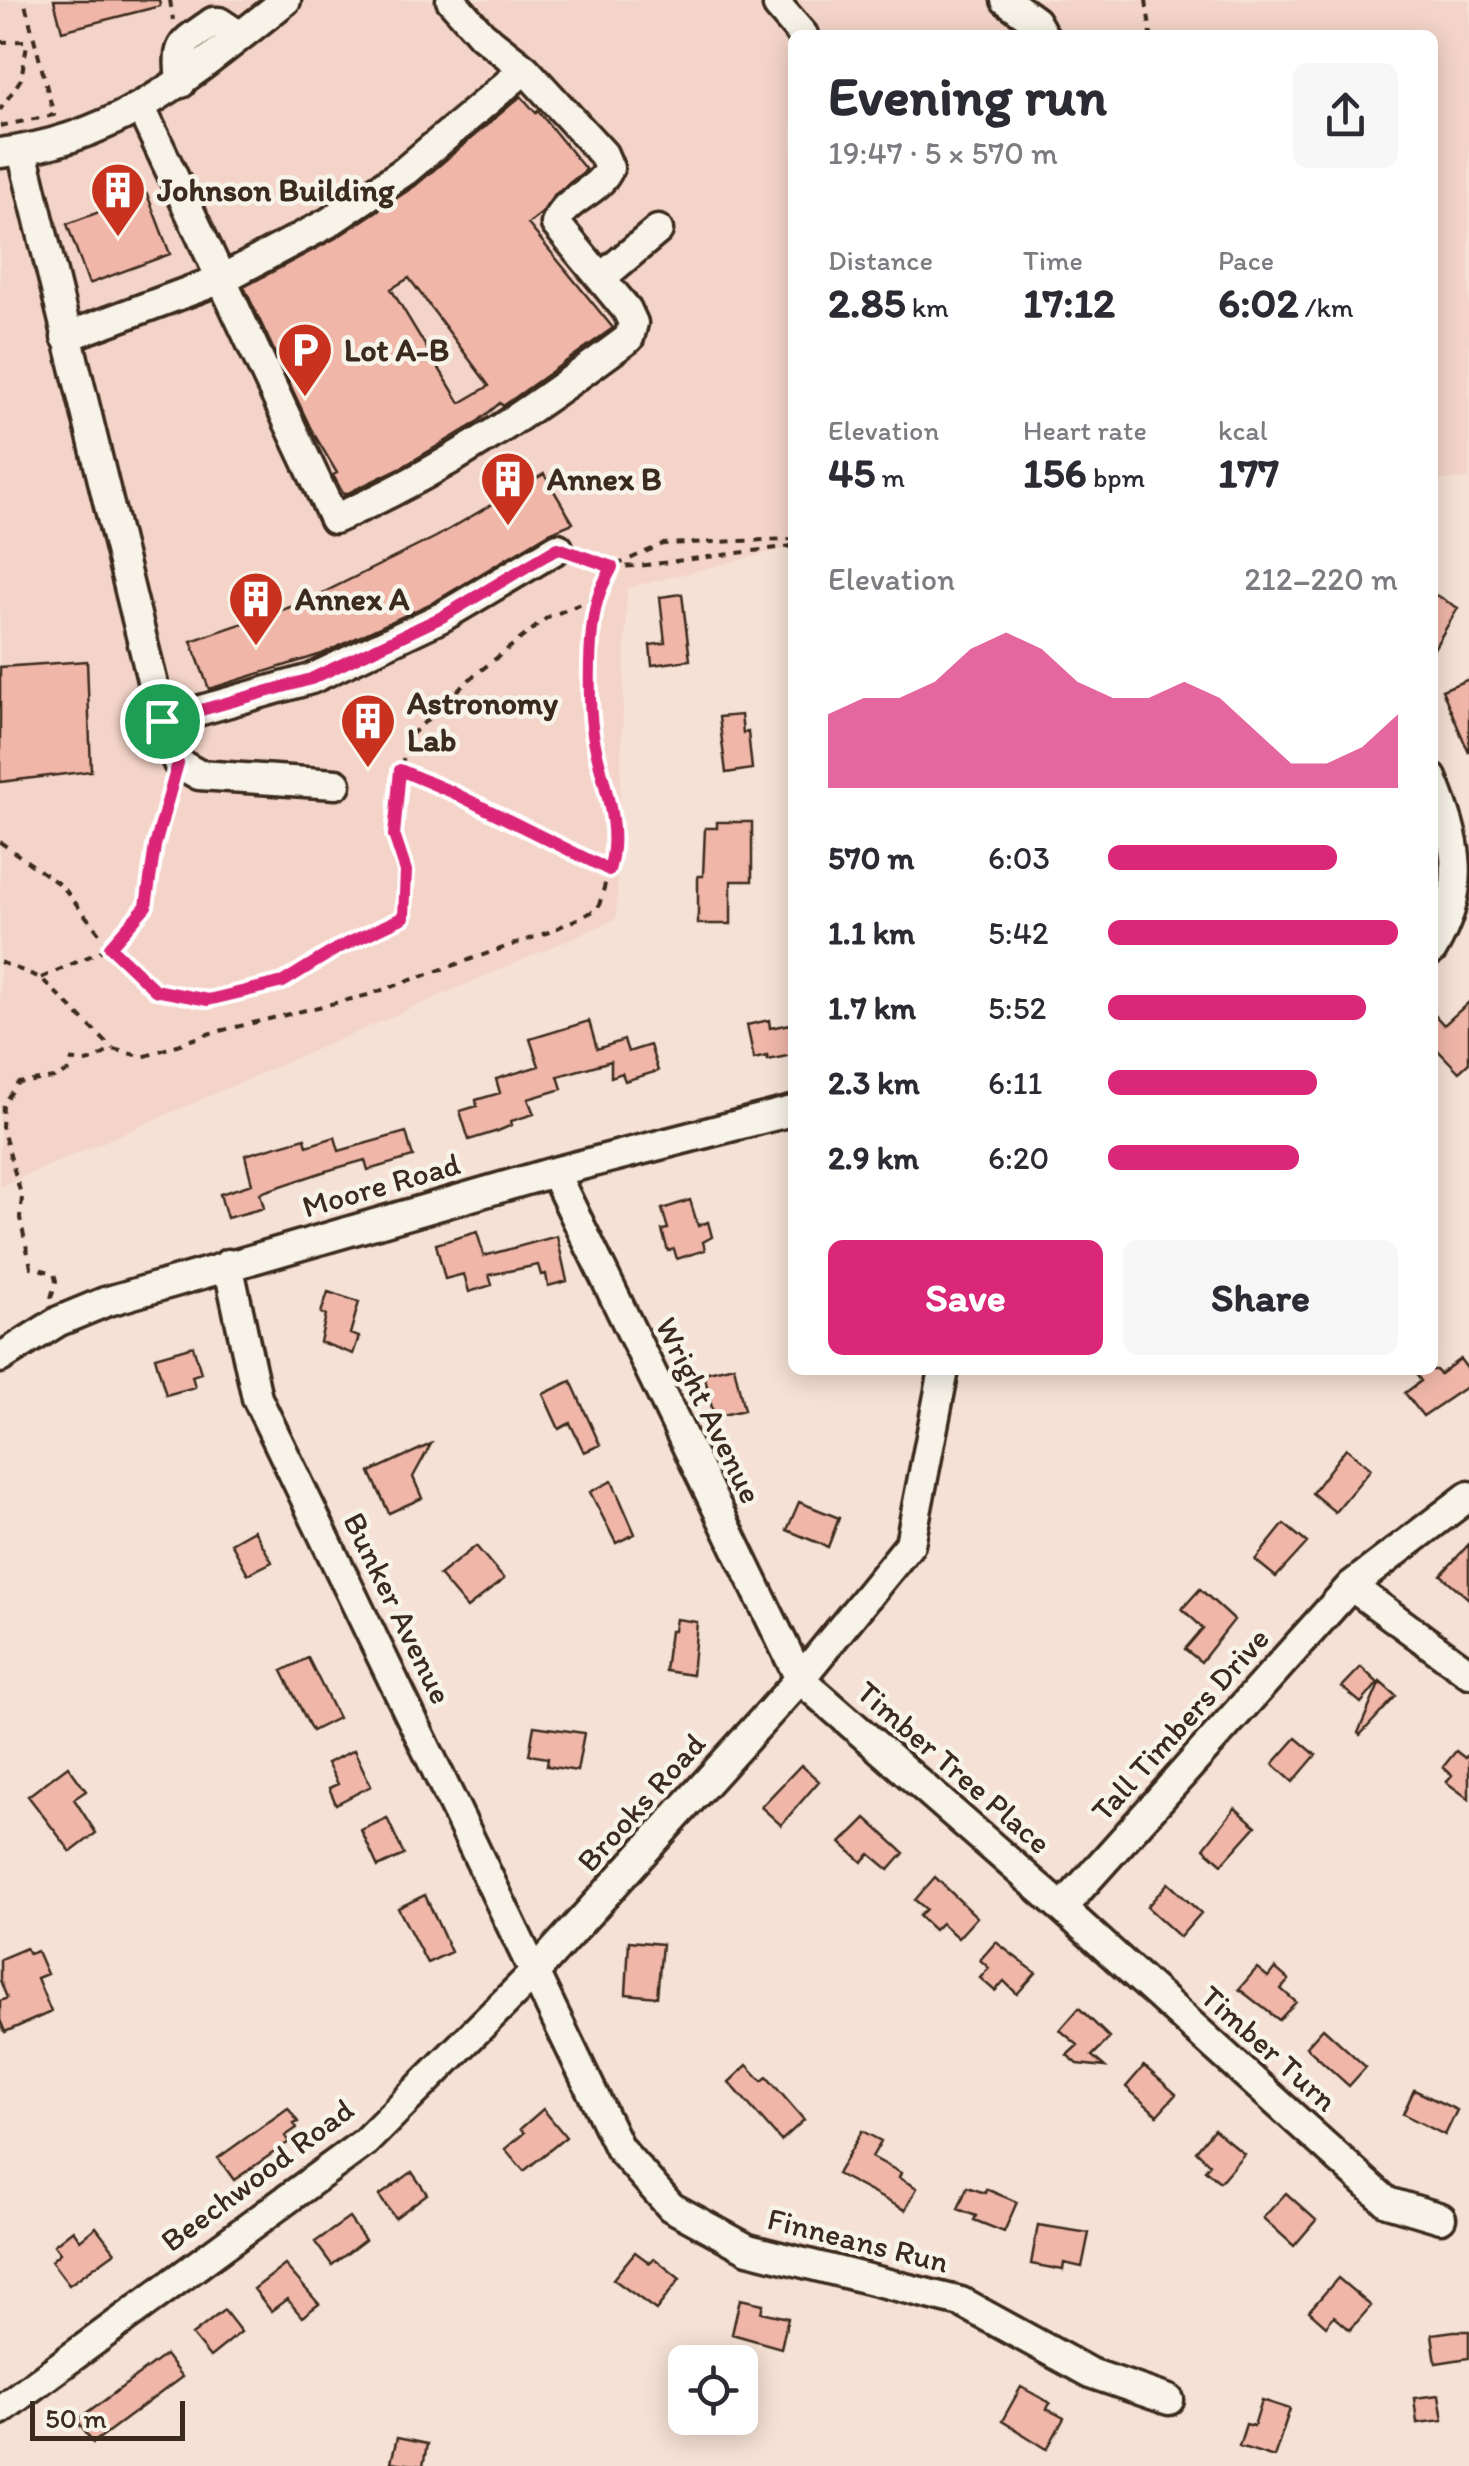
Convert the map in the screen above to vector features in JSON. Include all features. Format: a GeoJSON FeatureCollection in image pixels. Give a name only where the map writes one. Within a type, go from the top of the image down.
{"type":"FeatureCollection","features":[{"type":"Feature","properties":{"kind":"street"},"geometry":{"type":"LineString","coordinates":[[286,0],[181,83],[141,108],[93,131],[11,152],[66,337],[162,721],[178,763],[199,775],[336,784]]}},
{"type":"Feature","properties":{"kind":"street"},"geometry":{"type":"LineString","coordinates":[[141,108],[334,519],[381,499],[518,420],[629,338],[632,323],[628,310],[556,224],[559,213],[604,180],[609,168],[603,154],[526,69],[482,35],[450,0]]}},
{"type":"Feature","properties":{"kind":"street"},"geometry":{"type":"LineString","coordinates":[[778,0],[778,6],[799,30]]}},
{"type":"Feature","properties":{"kind":"street"},"geometry":{"type":"LineString","coordinates":[[1006,0],[1035,21],[1040,30]]}},
{"type":"Feature","properties":{"kind":"street"},"geometry":{"type":"LineString","coordinates":[[66,337],[222,278],[328,223],[405,171],[526,69]]}},
{"type":"Feature","properties":{"kind":"street"},"geometry":{"type":"LineString","coordinates":[[602,278],[658,230]]}},
{"type":"Feature","properties":{"kind":"street"},"geometry":{"type":"LineString","coordinates":[[162,721],[311,679],[442,617],[558,548]]}},
{"type":"Feature","properties":{"kind":"street"},"geometry":{"type":"LineString","coordinates":[[1438,794],[1456,842],[1458,866],[1458,891],[1438,940]]}},
{"type":"Feature","properties":{"kind":"street","name":"Moore Road"},"geometry":{"type":"LineString","coordinates":[[0,1358],[60,1321],[105,1302],[554,1172],[788,1112]]}},
{"type":"Feature","properties":{"kind":"street","name":"Wright Avenue"},"geometry":{"type":"LineString","coordinates":[[554,1172],[800,1679]]}},
{"type":"Feature","properties":{"kind":"street","name":"Bunker Avenue"},"geometry":{"type":"LineString","coordinates":[[228,1264],[257,1398],[535,1972]]}},
{"type":"Feature","properties":{"kind":"street","name":"Brooks Road"},"geometry":{"type":"LineString","coordinates":[[535,1972],[800,1679],[910,1544],[943,1375]]}},
{"type":"Feature","properties":{"kind":"street","name":"Tall Timbers Drive"},"geometry":{"type":"LineString","coordinates":[[1062,1908],[1351,1586],[1469,1496]]}},
{"type":"Feature","properties":{"kind":"street"},"geometry":{"type":"LineString","coordinates":[[1351,1586],[1469,1673]]}},
{"type":"Feature","properties":{"kind":"street","name":"Timber Tree Place"},"geometry":{"type":"LineString","coordinates":[[800,1679],[1062,1908]]}},
{"type":"Feature","properties":{"kind":"street","name":"Timber Turn"},"geometry":{"type":"LineString","coordinates":[[1062,1908],[1386,2202],[1441,2218]]}},
{"type":"Feature","properties":{"kind":"street","name":"Finneans Run"},"geometry":{"type":"LineString","coordinates":[[535,1972],[618,2148],[671,2207],[748,2249],[960,2302],[1090,2372],[1168,2400]]}},
{"type":"Feature","properties":{"kind":"street","name":"Beechwood Road"},"geometry":{"type":"LineString","coordinates":[[0,2410],[365,2142],[535,1972]]}},
{"type":"Feature","properties":{"kind":"path"},"geometry":{"type":"LineString","coordinates":[[0,126],[54,116],[24,0]]}},
{"type":"Feature","properties":{"kind":"path"},"geometry":{"type":"LineString","coordinates":[[1146,0],[1150,30]]}},
{"type":"Feature","properties":{"kind":"path"},"geometry":{"type":"LineString","coordinates":[[0,42],[36,43]]}},
{"type":"Feature","properties":{"kind":"path"},"geometry":{"type":"LineString","coordinates":[[0,110],[21,79],[27,44]]}},
{"type":"Feature","properties":{"kind":"path"},"geometry":{"type":"LineString","coordinates":[[0,962],[41,978],[113,1049],[143,1057],[210,1034],[368,995],[450,969],[598,909],[613,856],[614,823],[593,733],[592,658],[598,597],[612,567],[663,544],[788,542]]}},
{"type":"Feature","properties":{"kind":"path"},"geometry":{"type":"LineString","coordinates":[[558,548],[612,567],[788,543]]}},
{"type":"Feature","properties":{"kind":"path"},"geometry":{"type":"LineString","coordinates":[[0,842],[63,887],[90,926],[155,990],[208,1000],[283,982],[338,948],[404,917],[406,871],[394,835],[400,770],[410,736],[470,679],[548,617],[598,597]]}},
{"type":"Feature","properties":{"kind":"path"},"geometry":{"type":"LineString","coordinates":[[41,978],[110,947],[146,906],[155,846],[178,763]]}},
{"type":"Feature","properties":{"kind":"path"},"geometry":{"type":"LineString","coordinates":[[400,770],[609,870]]}},
{"type":"Feature","properties":{"kind":"path"},"geometry":{"type":"LineString","coordinates":[[3,1104],[18,1083],[54,1078],[68,1071],[72,1060],[86,1064],[113,1049]]}},
{"type":"Feature","properties":{"kind":"path"},"geometry":{"type":"LineString","coordinates":[[0,1095],[6,1143],[22,1198],[20,1218],[25,1246],[31,1267],[54,1274],[56,1281],[50,1294],[60,1321]]}},
{"type":"Feature","properties":{"kind":"shaded area"},"geometry":{"type":"Polygon","coordinates":[[[0,0],[1469,0],[1469,479],[1438,481],[1438,30],[788,30],[788,548],[627,588],[616,919],[0,1187],[0,0]]]}},
{"type":"Feature","properties":{"kind":"building"},"geometry":{"type":"Polygon","coordinates":[[[54,0],[159,0],[160,6],[62,31],[54,0]]]}},
{"type":"Feature","properties":{"kind":"building"},"geometry":{"type":"Polygon","coordinates":[[[521,96],[586,170],[554,195],[542,213],[528,224],[613,328],[476,423],[404,466],[344,495],[333,475],[337,473],[311,429],[244,287],[336,238],[415,186],[521,96]],[[409,278],[391,289],[460,403],[489,386],[409,278]]]}},
{"type":"Feature","properties":{"kind":"building","name":"Johnson Building"},"geometry":{"type":"Polygon","coordinates":[[[147,194],[170,254],[89,284],[67,224],[147,194]]]}},
{"type":"Feature","properties":{"kind":"building"},"geometry":{"type":"Polygon","coordinates":[[[544,474],[573,523],[549,533],[434,602],[322,654],[209,689],[191,641],[302,603],[436,537],[544,474]]]}},
{"type":"Feature","properties":{"kind":"building"},"geometry":{"type":"Polygon","coordinates":[[[682,594],[690,660],[652,665],[650,645],[665,643],[660,597],[682,594]]]}},
{"type":"Feature","properties":{"kind":"building"},"geometry":{"type":"Polygon","coordinates":[[[1438,596],[1458,608],[1438,642],[1438,596]]]}},
{"type":"Feature","properties":{"kind":"building"},"geometry":{"type":"Polygon","coordinates":[[[87,661],[91,771],[0,782],[0,667],[87,661]]]}},
{"type":"Feature","properties":{"kind":"building"},"geometry":{"type":"Polygon","coordinates":[[[1469,679],[1469,753],[1442,690],[1469,679]]]}},
{"type":"Feature","properties":{"kind":"building"},"geometry":{"type":"Polygon","coordinates":[[[741,715],[743,733],[748,732],[752,769],[726,773],[719,717],[741,715]]]}},
{"type":"Feature","properties":{"kind":"building"},"geometry":{"type":"Polygon","coordinates":[[[717,822],[752,822],[752,881],[731,881],[731,924],[698,924],[698,876],[703,876],[705,828],[717,828],[717,822]]]}},
{"type":"Feature","properties":{"kind":"building"},"geometry":{"type":"Polygon","coordinates":[[[1469,1002],[1469,1063],[1459,1072],[1438,1050],[1438,1018],[1444,1025],[1469,1002]]]}},
{"type":"Feature","properties":{"kind":"building"},"geometry":{"type":"Polygon","coordinates":[[[769,1020],[770,1028],[788,1024],[788,1056],[754,1059],[747,1025],[769,1020]]]}},
{"type":"Feature","properties":{"kind":"building"},"geometry":{"type":"Polygon","coordinates":[[[589,1021],[597,1049],[624,1040],[628,1052],[650,1045],[658,1071],[625,1081],[622,1073],[611,1077],[611,1061],[558,1076],[562,1089],[528,1099],[534,1114],[469,1140],[460,1111],[477,1106],[476,1100],[500,1093],[496,1079],[539,1066],[530,1039],[589,1021]]]}},
{"type":"Feature","properties":{"kind":"building"},"geometry":{"type":"Polygon","coordinates":[[[406,1132],[413,1157],[368,1170],[365,1160],[326,1171],[260,1193],[264,1208],[227,1218],[220,1194],[252,1184],[245,1155],[305,1138],[307,1146],[335,1137],[339,1151],[406,1132]]]}},
{"type":"Feature","properties":{"kind":"building"},"geometry":{"type":"Polygon","coordinates":[[[690,1200],[698,1226],[708,1222],[712,1237],[703,1242],[705,1250],[677,1259],[674,1249],[668,1251],[662,1230],[668,1229],[662,1209],[690,1200]]]}},
{"type":"Feature","properties":{"kind":"building"},"geometry":{"type":"Polygon","coordinates":[[[477,1232],[484,1256],[557,1236],[567,1281],[548,1286],[546,1274],[541,1275],[538,1265],[489,1275],[492,1285],[469,1292],[464,1274],[445,1279],[436,1244],[477,1232]]]}},
{"type":"Feature","properties":{"kind":"building"},"geometry":{"type":"Polygon","coordinates":[[[328,1292],[359,1302],[350,1334],[359,1337],[353,1354],[320,1342],[326,1315],[321,1313],[328,1292]]]}},
{"type":"Feature","properties":{"kind":"building"},"geometry":{"type":"Polygon","coordinates":[[[193,1346],[201,1373],[192,1376],[195,1387],[166,1395],[155,1357],[193,1346]]]}},
{"type":"Feature","properties":{"kind":"building"},"geometry":{"type":"Polygon","coordinates":[[[1460,1359],[1469,1371],[1469,1385],[1423,1416],[1405,1393],[1421,1381],[1417,1375],[1440,1374],[1460,1359]]]}},
{"type":"Feature","properties":{"kind":"building"},"geometry":{"type":"Polygon","coordinates":[[[734,1366],[744,1410],[714,1417],[704,1373],[734,1366]]]}},
{"type":"Feature","properties":{"kind":"building"},"geometry":{"type":"Polygon","coordinates":[[[571,1381],[600,1445],[584,1452],[570,1423],[559,1429],[543,1394],[571,1381]]]}},
{"type":"Feature","properties":{"kind":"building"},"geometry":{"type":"Polygon","coordinates":[[[431,1444],[413,1477],[422,1498],[389,1513],[370,1472],[431,1444]]]}},
{"type":"Feature","properties":{"kind":"building"},"geometry":{"type":"Polygon","coordinates":[[[1346,1448],[1371,1469],[1335,1512],[1312,1493],[1346,1448]]]}},
{"type":"Feature","properties":{"kind":"building"},"geometry":{"type":"Polygon","coordinates":[[[612,1481],[635,1534],[616,1543],[590,1492],[612,1481]]]}},
{"type":"Feature","properties":{"kind":"building"},"geometry":{"type":"Polygon","coordinates":[[[799,1502],[839,1518],[828,1547],[787,1530],[799,1502]]]}},
{"type":"Feature","properties":{"kind":"building"},"geometry":{"type":"Polygon","coordinates":[[[1284,1524],[1307,1543],[1276,1577],[1255,1560],[1284,1524]]]}},
{"type":"Feature","properties":{"kind":"building"},"geometry":{"type":"Polygon","coordinates":[[[254,1530],[272,1562],[248,1574],[231,1543],[254,1530]]]}},
{"type":"Feature","properties":{"kind":"building"},"geometry":{"type":"Polygon","coordinates":[[[1469,1544],[1469,1599],[1441,1575],[1469,1544]]]}},
{"type":"Feature","properties":{"kind":"building"},"geometry":{"type":"Polygon","coordinates":[[[476,1546],[504,1579],[467,1608],[439,1575],[476,1546]]]}},
{"type":"Feature","properties":{"kind":"building"},"geometry":{"type":"Polygon","coordinates":[[[1200,1589],[1234,1620],[1201,1662],[1185,1649],[1203,1628],[1182,1609],[1200,1589]]]}},
{"type":"Feature","properties":{"kind":"building"},"geometry":{"type":"Polygon","coordinates":[[[676,1619],[697,1622],[692,1675],[665,1671],[670,1631],[674,1631],[676,1619]]]}},
{"type":"Feature","properties":{"kind":"building"},"geometry":{"type":"Polygon","coordinates":[[[308,1658],[338,1718],[312,1731],[282,1671],[308,1658]]]}},
{"type":"Feature","properties":{"kind":"building"},"geometry":{"type":"Polygon","coordinates":[[[1361,1667],[1378,1683],[1361,1703],[1342,1687],[1361,1667]]]}},
{"type":"Feature","properties":{"kind":"building"},"geometry":{"type":"Polygon","coordinates":[[[1380,1682],[1396,1696],[1360,1735],[1358,1733],[1380,1682]]]}},
{"type":"Feature","properties":{"kind":"building"},"geometry":{"type":"Polygon","coordinates":[[[534,1726],[584,1733],[577,1771],[547,1766],[548,1758],[529,1755],[534,1726]]]}},
{"type":"Feature","properties":{"kind":"building"},"geometry":{"type":"Polygon","coordinates":[[[1296,1738],[1316,1755],[1293,1782],[1273,1764],[1296,1738]]]}},
{"type":"Feature","properties":{"kind":"building"},"geometry":{"type":"Polygon","coordinates":[[[354,1750],[371,1786],[336,1804],[329,1788],[338,1784],[327,1763],[354,1750]]]}},
{"type":"Feature","properties":{"kind":"building"},"geometry":{"type":"Polygon","coordinates":[[[1456,1751],[1465,1758],[1469,1754],[1469,1799],[1446,1782],[1452,1775],[1443,1767],[1456,1751]]]}},
{"type":"Feature","properties":{"kind":"building"},"geometry":{"type":"Polygon","coordinates":[[[801,1765],[819,1781],[781,1825],[761,1807],[801,1765]]]}},
{"type":"Feature","properties":{"kind":"building"},"geometry":{"type":"Polygon","coordinates":[[[68,1766],[86,1791],[74,1799],[96,1833],[71,1852],[28,1796],[68,1766]]]}},
{"type":"Feature","properties":{"kind":"building"},"geometry":{"type":"Polygon","coordinates":[[[1235,1808],[1256,1826],[1222,1864],[1204,1848],[1235,1808]]]}},
{"type":"Feature","properties":{"kind":"building"},"geometry":{"type":"Polygon","coordinates":[[[387,1818],[404,1855],[378,1867],[361,1830],[387,1818]]]}},
{"type":"Feature","properties":{"kind":"building"},"geometry":{"type":"Polygon","coordinates":[[[866,1818],[904,1853],[889,1870],[870,1854],[862,1862],[841,1843],[866,1818]]]}},
{"type":"Feature","properties":{"kind":"building"},"geometry":{"type":"Polygon","coordinates":[[[935,1877],[977,1917],[958,1938],[941,1923],[934,1930],[919,1916],[926,1909],[915,1900],[935,1877]]]}},
{"type":"Feature","properties":{"kind":"building"},"geometry":{"type":"Polygon","coordinates":[[[1168,1883],[1201,1913],[1180,1937],[1147,1907],[1168,1883]]]}},
{"type":"Feature","properties":{"kind":"building"},"geometry":{"type":"Polygon","coordinates":[[[425,1895],[451,1952],[427,1963],[398,1908],[425,1895]]]}},
{"type":"Feature","properties":{"kind":"building"},"geometry":{"type":"Polygon","coordinates":[[[629,1941],[662,1944],[657,1997],[626,1994],[629,1941]]]}},
{"type":"Feature","properties":{"kind":"building"},"geometry":{"type":"Polygon","coordinates":[[[996,1942],[1036,1973],[1017,1994],[1004,1981],[995,1991],[980,1978],[989,1968],[980,1960],[996,1942]]]}},
{"type":"Feature","properties":{"kind":"building"},"geometry":{"type":"Polygon","coordinates":[[[26,1948],[29,1954],[37,1951],[47,1974],[37,1978],[51,2012],[5,2032],[0,2020],[0,2001],[7,1998],[0,1980],[0,1959],[26,1948]]]}},
{"type":"Feature","properties":{"kind":"building"},"geometry":{"type":"Polygon","coordinates":[[[1257,1968],[1268,1977],[1275,1968],[1289,1980],[1281,1989],[1296,2002],[1279,2020],[1239,1989],[1257,1968]]]}},
{"type":"Feature","properties":{"kind":"building"},"geometry":{"type":"Polygon","coordinates":[[[1079,2008],[1110,2038],[1092,2056],[1105,2067],[1078,2064],[1067,2055],[1078,2045],[1060,2030],[1079,2008]]]}},
{"type":"Feature","properties":{"kind":"building"},"geometry":{"type":"Polygon","coordinates":[[[1323,2028],[1366,2067],[1349,2086],[1306,2047],[1323,2028]]]}},
{"type":"Feature","properties":{"kind":"building"},"geometry":{"type":"Polygon","coordinates":[[[747,2065],[762,2081],[767,2077],[804,2120],[781,2141],[729,2082],[747,2065]]]}},
{"type":"Feature","properties":{"kind":"building"},"geometry":{"type":"Polygon","coordinates":[[[1144,2066],[1176,2094],[1157,2115],[1126,2087],[1144,2066]]]}},
{"type":"Feature","properties":{"kind":"building"},"geometry":{"type":"Polygon","coordinates":[[[1414,2090],[1457,2110],[1445,2135],[1403,2114],[1414,2090]]]}},
{"type":"Feature","properties":{"kind":"building"},"geometry":{"type":"Polygon","coordinates":[[[288,2108],[298,2122],[294,2124],[297,2128],[285,2136],[289,2142],[234,2180],[218,2158],[288,2108]]]}},
{"type":"Feature","properties":{"kind":"building"},"geometry":{"type":"Polygon","coordinates":[[[543,2109],[566,2137],[524,2171],[505,2149],[543,2109]]]}},
{"type":"Feature","properties":{"kind":"building"},"geometry":{"type":"Polygon","coordinates":[[[1214,2129],[1244,2154],[1220,2182],[1205,2170],[1210,2164],[1196,2151],[1214,2129]]]}},
{"type":"Feature","properties":{"kind":"building"},"geometry":{"type":"Polygon","coordinates":[[[862,2131],[881,2141],[872,2157],[901,2173],[899,2178],[917,2188],[905,2210],[837,2174],[862,2131]]]}},
{"type":"Feature","properties":{"kind":"building"},"geometry":{"type":"Polygon","coordinates":[[[412,2172],[427,2194],[395,2218],[379,2196],[412,2172]]]}},
{"type":"Feature","properties":{"kind":"building"},"geometry":{"type":"Polygon","coordinates":[[[967,2187],[985,2193],[986,2189],[1017,2202],[1004,2232],[958,2209],[967,2187]]]}},
{"type":"Feature","properties":{"kind":"building"},"geometry":{"type":"Polygon","coordinates":[[[1286,2193],[1316,2220],[1294,2246],[1263,2218],[1286,2193]]]}},
{"type":"Feature","properties":{"kind":"building"},"geometry":{"type":"Polygon","coordinates":[[[349,2218],[365,2240],[332,2265],[315,2242],[349,2218]]]}},
{"type":"Feature","properties":{"kind":"building"},"geometry":{"type":"Polygon","coordinates":[[[1038,2225],[1089,2233],[1082,2267],[1064,2263],[1063,2270],[1031,2264],[1038,2225]]]}},
{"type":"Feature","properties":{"kind":"building"},"geometry":{"type":"Polygon","coordinates":[[[96,2227],[115,2252],[69,2285],[51,2261],[60,2253],[54,2245],[73,2230],[80,2240],[96,2227]]]}},
{"type":"Feature","properties":{"kind":"building"},"geometry":{"type":"Polygon","coordinates":[[[635,2252],[650,2263],[654,2258],[680,2279],[656,2310],[613,2279],[635,2252]]]}},
{"type":"Feature","properties":{"kind":"building"},"geometry":{"type":"Polygon","coordinates":[[[285,2265],[319,2304],[302,2317],[287,2299],[271,2311],[254,2289],[285,2265]]]}},
{"type":"Feature","properties":{"kind":"building"},"geometry":{"type":"Polygon","coordinates":[[[1338,2278],[1371,2306],[1350,2330],[1334,2316],[1326,2326],[1309,2311],[1338,2278]]]}},
{"type":"Feature","properties":{"kind":"building"},"geometry":{"type":"Polygon","coordinates":[[[740,2299],[763,2304],[761,2312],[788,2318],[781,2348],[732,2334],[740,2299]]]}},
{"type":"Feature","properties":{"kind":"building"},"geometry":{"type":"Polygon","coordinates":[[[224,2310],[241,2332],[210,2357],[192,2335],[224,2310]]]}},
{"type":"Feature","properties":{"kind":"building"},"geometry":{"type":"Polygon","coordinates":[[[1469,2331],[1469,2358],[1436,2363],[1432,2334],[1469,2331]]]}},
{"type":"Feature","properties":{"kind":"building"},"geometry":{"type":"Polygon","coordinates":[[[165,2355],[182,2377],[93,2443],[77,2421],[165,2355]]]}},
{"type":"Feature","properties":{"kind":"building"},"geometry":{"type":"Polygon","coordinates":[[[1021,2387],[1050,2403],[1047,2409],[1064,2418],[1047,2449],[1002,2421],[1021,2387]]]}},
{"type":"Feature","properties":{"kind":"building"},"geometry":{"type":"Polygon","coordinates":[[[1439,2395],[1443,2420],[1417,2423],[1414,2398],[1439,2395]]]}},
{"type":"Feature","properties":{"kind":"building"},"geometry":{"type":"Polygon","coordinates":[[[1262,2400],[1290,2409],[1274,2457],[1239,2446],[1246,2424],[1254,2426],[1262,2400]]]}},
{"type":"Feature","properties":{"kind":"building"},"geometry":{"type":"Polygon","coordinates":[[[397,2438],[427,2444],[423,2466],[391,2462],[397,2438]]]}},
{"type":"Feature","properties":{"kind":"place","name":"Johnson Building"},"geometry":{"type":"Point","coordinates":[118,239]}},
{"type":"Feature","properties":{"kind":"place","name":"Lot A-B"},"geometry":{"type":"Point","coordinates":[305,399]}},
{"type":"Feature","properties":{"kind":"place","name":"Annex B"},"geometry":{"type":"Point","coordinates":[508,528]}},
{"type":"Feature","properties":{"kind":"place","name":"Annex A"},"geometry":{"type":"Point","coordinates":[256,648]}},
{"type":"Feature","properties":{"kind":"place","name":"Astronomy Lab"},"geometry":{"type":"Point","coordinates":[368,770]}},
{"type":"Feature","properties":{"kind":"route"},"geometry":{"type":"LineString","coordinates":[[558,548],[612,567],[598,597],[591,708],[614,823],[609,870],[400,770],[394,835],[406,871],[404,917],[338,948],[283,982],[208,1000],[155,990],[110,947],[146,906],[155,846],[178,763],[162,721],[198,714],[311,679],[442,617],[558,548]]}}]}
